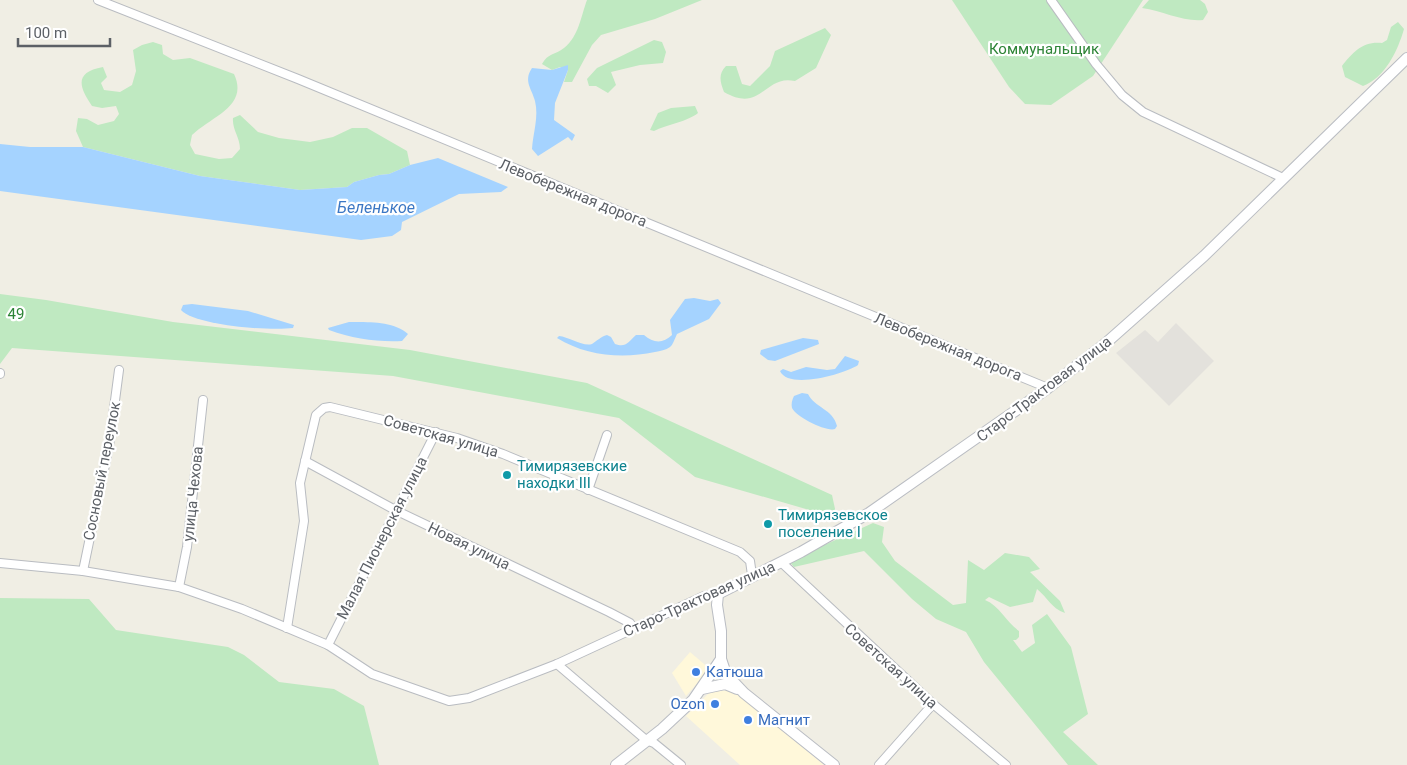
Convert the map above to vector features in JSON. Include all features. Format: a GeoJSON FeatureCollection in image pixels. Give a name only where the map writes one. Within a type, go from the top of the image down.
{"type":"FeatureCollection","features":[{"type":"Feature","properties":{"kind":"street","name":"Левобережная дорога"},"geometry":{"type":"LineString","coordinates":[[98,0],[298,79],[1048,388]]}},
{"type":"Feature","properties":{"kind":"street"},"geometry":{"type":"LineString","coordinates":[[1051,0],[1096,64],[1122,95],[1143,112],[1283,178]]}},
{"type":"Feature","properties":{"kind":"street","name":"Старо-Трактовая улица"},"geometry":{"type":"LineString","coordinates":[[0,563],[83,571],[180,587],[242,609],[328,645],[372,674],[449,701],[469,698],[557,664],[704,596],[718,594],[752,575],[781,562],[869,513],[1048,388],[1147,307],[1204,256],[1407,58]]}},
{"type":"Feature","properties":{"kind":"street","name":"Сосновый переулок"},"geometry":{"type":"LineString","coordinates":[[83,571],[108,446],[119,370]]}},
{"type":"Feature","properties":{"kind":"street","name":"улица Чехова"},"geometry":{"type":"LineString","coordinates":[[180,587],[187,547],[203,400]]}},
{"type":"Feature","properties":{"kind":"street","name":"Советская улица"},"geometry":{"type":"LineString","coordinates":[[305,461],[316,415],[324,408],[336,407],[436,432],[503,454],[740,552],[750,561],[752,575]]}},
{"type":"Feature","properties":{"kind":"street","name":"Малая Пионерская улица"},"geometry":{"type":"LineString","coordinates":[[328,645],[436,432]]}},
{"type":"Feature","properties":{"kind":"street"},"geometry":{"type":"LineString","coordinates":[[588,490],[607,435]]}},
{"type":"Feature","properties":{"kind":"street"},"geometry":{"type":"LineString","coordinates":[[287,628],[303,532],[300,483],[305,461]]}},
{"type":"Feature","properties":{"kind":"street","name":"Новая улица"},"geometry":{"type":"LineString","coordinates":[[305,461],[397,511],[609,612],[630,623],[634,628]]}},
{"type":"Feature","properties":{"kind":"street","name":"Советская улица"},"geometry":{"type":"LineString","coordinates":[[781,562],[933,704],[1006,765]]}},
{"type":"Feature","properties":{"kind":"street"},"geometry":{"type":"LineString","coordinates":[[718,594],[716,605],[721,631],[721,659],[726,674],[744,692],[834,765]]}},
{"type":"Feature","properties":{"kind":"street"},"geometry":{"type":"LineString","coordinates":[[616,765],[662,729],[702,689],[721,659]]}},
{"type":"Feature","properties":{"kind":"street"},"geometry":{"type":"LineString","coordinates":[[557,664],[646,740],[654,743],[681,765]]}},
{"type":"Feature","properties":{"kind":"street"},"geometry":{"type":"LineString","coordinates":[[702,689],[725,684],[744,692]]}},
{"type":"Feature","properties":{"kind":"street"},"geometry":{"type":"LineString","coordinates":[[880,765],[933,704]]}},
{"type":"Feature","properties":{"kind":"shaded area"},"geometry":{"type":"Polygon","coordinates":[[[1176,323],[1214,361],[1169,406],[1116,353],[1145,330],[1158,342],[1176,323]]]}},
{"type":"Feature","properties":{"kind":"shaded area"},"geometry":{"type":"Polygon","coordinates":[[[690,652],[710,669],[686,696],[672,673],[690,652]]]}},
{"type":"Feature","properties":{"kind":"shaded area"},"geometry":{"type":"Polygon","coordinates":[[[733,690],[824,765],[740,765],[686,716],[710,692],[733,690]]]}},
{"type":"Feature","properties":{"kind":"green space"},"geometry":{"type":"Polygon","coordinates":[[[587,0],[702,0],[655,19],[601,35],[592,45],[572,82],[564,82],[568,70],[560,67],[552,70],[542,64],[549,56],[564,48],[573,38],[587,0]]]}},
{"type":"Feature","properties":{"kind":"green space","name":"Коммунальщик"},"geometry":{"type":"Polygon","coordinates":[[[952,0],[1143,0],[1093,76],[1051,105],[1025,104],[1009,87],[952,0]]]}},
{"type":"Feature","properties":{"kind":"green space"},"geometry":{"type":"Polygon","coordinates":[[[1149,0],[1200,0],[1205,4],[1208,12],[1203,20],[1180,18],[1142,8],[1149,0]]]}},
{"type":"Feature","properties":{"kind":"green space"},"geometry":{"type":"Polygon","coordinates":[[[1398,22],[1404,29],[1390,62],[1378,77],[1363,86],[1345,77],[1342,66],[1350,56],[1359,48],[1369,44],[1382,43],[1387,40],[1391,27],[1398,22]]]}},
{"type":"Feature","properties":{"kind":"green space"},"geometry":{"type":"Polygon","coordinates":[[[825,28],[831,35],[816,68],[795,81],[785,80],[776,83],[747,99],[737,98],[724,92],[720,78],[726,66],[736,66],[742,84],[750,86],[770,66],[775,51],[825,28]]]}},
{"type":"Feature","properties":{"kind":"green space"},"geometry":{"type":"Polygon","coordinates":[[[654,40],[662,42],[666,52],[663,63],[640,65],[611,72],[616,85],[608,93],[596,86],[589,86],[587,79],[597,68],[654,40]]]}},
{"type":"Feature","properties":{"kind":"green space"},"geometry":{"type":"Polygon","coordinates":[[[153,42],[162,45],[163,54],[173,60],[190,58],[234,74],[237,94],[233,102],[226,109],[192,135],[190,145],[195,154],[219,159],[232,158],[240,149],[233,118],[240,115],[258,132],[279,138],[310,142],[333,137],[352,128],[367,128],[407,151],[410,165],[389,174],[354,182],[347,187],[300,190],[200,176],[83,147],[76,131],[78,118],[87,119],[98,125],[114,121],[119,114],[116,106],[102,108],[92,106],[82,86],[84,76],[94,69],[103,67],[107,77],[101,83],[104,90],[120,92],[132,85],[136,71],[133,50],[153,42]]]}},
{"type":"Feature","properties":{"kind":"green space"},"geometry":{"type":"Polygon","coordinates":[[[695,106],[698,113],[694,116],[654,131],[650,130],[658,113],[671,108],[695,106]]]}},
{"type":"Feature","properties":{"kind":"green space","name":"49"},"geometry":{"type":"Polygon","coordinates":[[[0,294],[173,322],[410,350],[587,383],[832,495],[837,518],[695,477],[619,418],[393,376],[12,348],[0,364],[0,294]]]}},
{"type":"Feature","properties":{"kind":"green space"},"geometry":{"type":"Polygon","coordinates":[[[873,523],[884,527],[882,542],[895,561],[953,605],[966,603],[968,560],[984,570],[1005,553],[1029,557],[1040,569],[1030,572],[1060,601],[1065,613],[1053,606],[1037,589],[1033,602],[1010,607],[989,597],[985,600],[995,606],[1019,631],[1019,637],[1013,640],[1022,652],[1035,643],[1032,625],[1047,614],[1071,647],[1088,714],[1063,732],[1098,765],[1068,765],[984,662],[966,632],[936,619],[912,599],[864,551],[794,567],[789,561],[873,523]]]}},
{"type":"Feature","properties":{"kind":"green space"},"geometry":{"type":"Polygon","coordinates":[[[0,598],[89,599],[116,630],[228,647],[244,655],[279,682],[334,689],[364,706],[379,765],[0,765],[0,598]]]}},
{"type":"Feature","properties":{"kind":"water"},"geometry":{"type":"Polygon","coordinates":[[[568,65],[568,70],[555,103],[554,120],[575,135],[572,141],[568,137],[538,156],[532,149],[536,107],[528,81],[529,73],[532,68],[552,70],[568,65]]]}},
{"type":"Feature","properties":{"kind":"water","name":"Беленькое"},"geometry":{"type":"Polygon","coordinates":[[[0,144],[30,147],[83,147],[200,176],[300,190],[347,187],[354,182],[389,174],[410,165],[438,158],[508,187],[501,192],[459,194],[402,222],[401,230],[392,236],[361,240],[0,191],[0,144]]]}},
{"type":"Feature","properties":{"kind":"water"},"geometry":{"type":"Polygon","coordinates":[[[694,298],[710,301],[718,299],[721,303],[709,319],[677,334],[671,346],[663,350],[630,355],[604,354],[580,349],[557,338],[559,336],[588,345],[607,335],[611,337],[615,344],[619,345],[627,344],[636,335],[644,335],[654,341],[662,341],[672,335],[670,320],[685,299],[694,298]]]}},
{"type":"Feature","properties":{"kind":"water"},"geometry":{"type":"Polygon","coordinates":[[[192,304],[248,311],[294,325],[293,328],[268,329],[217,324],[189,315],[181,310],[183,305],[192,304]]]}},
{"type":"Feature","properties":{"kind":"water"},"geometry":{"type":"Polygon","coordinates":[[[349,322],[388,324],[408,334],[402,341],[383,341],[347,336],[328,328],[349,322]]]}},
{"type":"Feature","properties":{"kind":"water"},"geometry":{"type":"Polygon","coordinates":[[[803,338],[818,340],[819,344],[775,361],[768,360],[760,354],[761,350],[803,338]]]}},
{"type":"Feature","properties":{"kind":"water"},"geometry":{"type":"Polygon","coordinates":[[[845,356],[859,361],[858,365],[830,376],[805,380],[794,379],[785,377],[780,371],[783,369],[791,372],[806,367],[827,370],[835,369],[845,356]]]}},
{"type":"Feature","properties":{"kind":"water"},"geometry":{"type":"Polygon","coordinates":[[[802,393],[808,394],[815,403],[832,416],[837,426],[835,429],[818,426],[795,412],[792,408],[794,396],[802,393]]]}},
{"type":"Feature","properties":{"kind":"place","name":"Тимирязевские находки III"},"geometry":{"type":"Point","coordinates":[507,475]}},
{"type":"Feature","properties":{"kind":"place","name":"Тимирязевское поселение I"},"geometry":{"type":"Point","coordinates":[768,524]}},
{"type":"Feature","properties":{"kind":"place","name":"Катюша"},"geometry":{"type":"Point","coordinates":[696,672]}},
{"type":"Feature","properties":{"kind":"place","name":"Ozon"},"geometry":{"type":"Point","coordinates":[715,704]}},
{"type":"Feature","properties":{"kind":"place","name":"Магнит"},"geometry":{"type":"Point","coordinates":[748,720]}}]}
